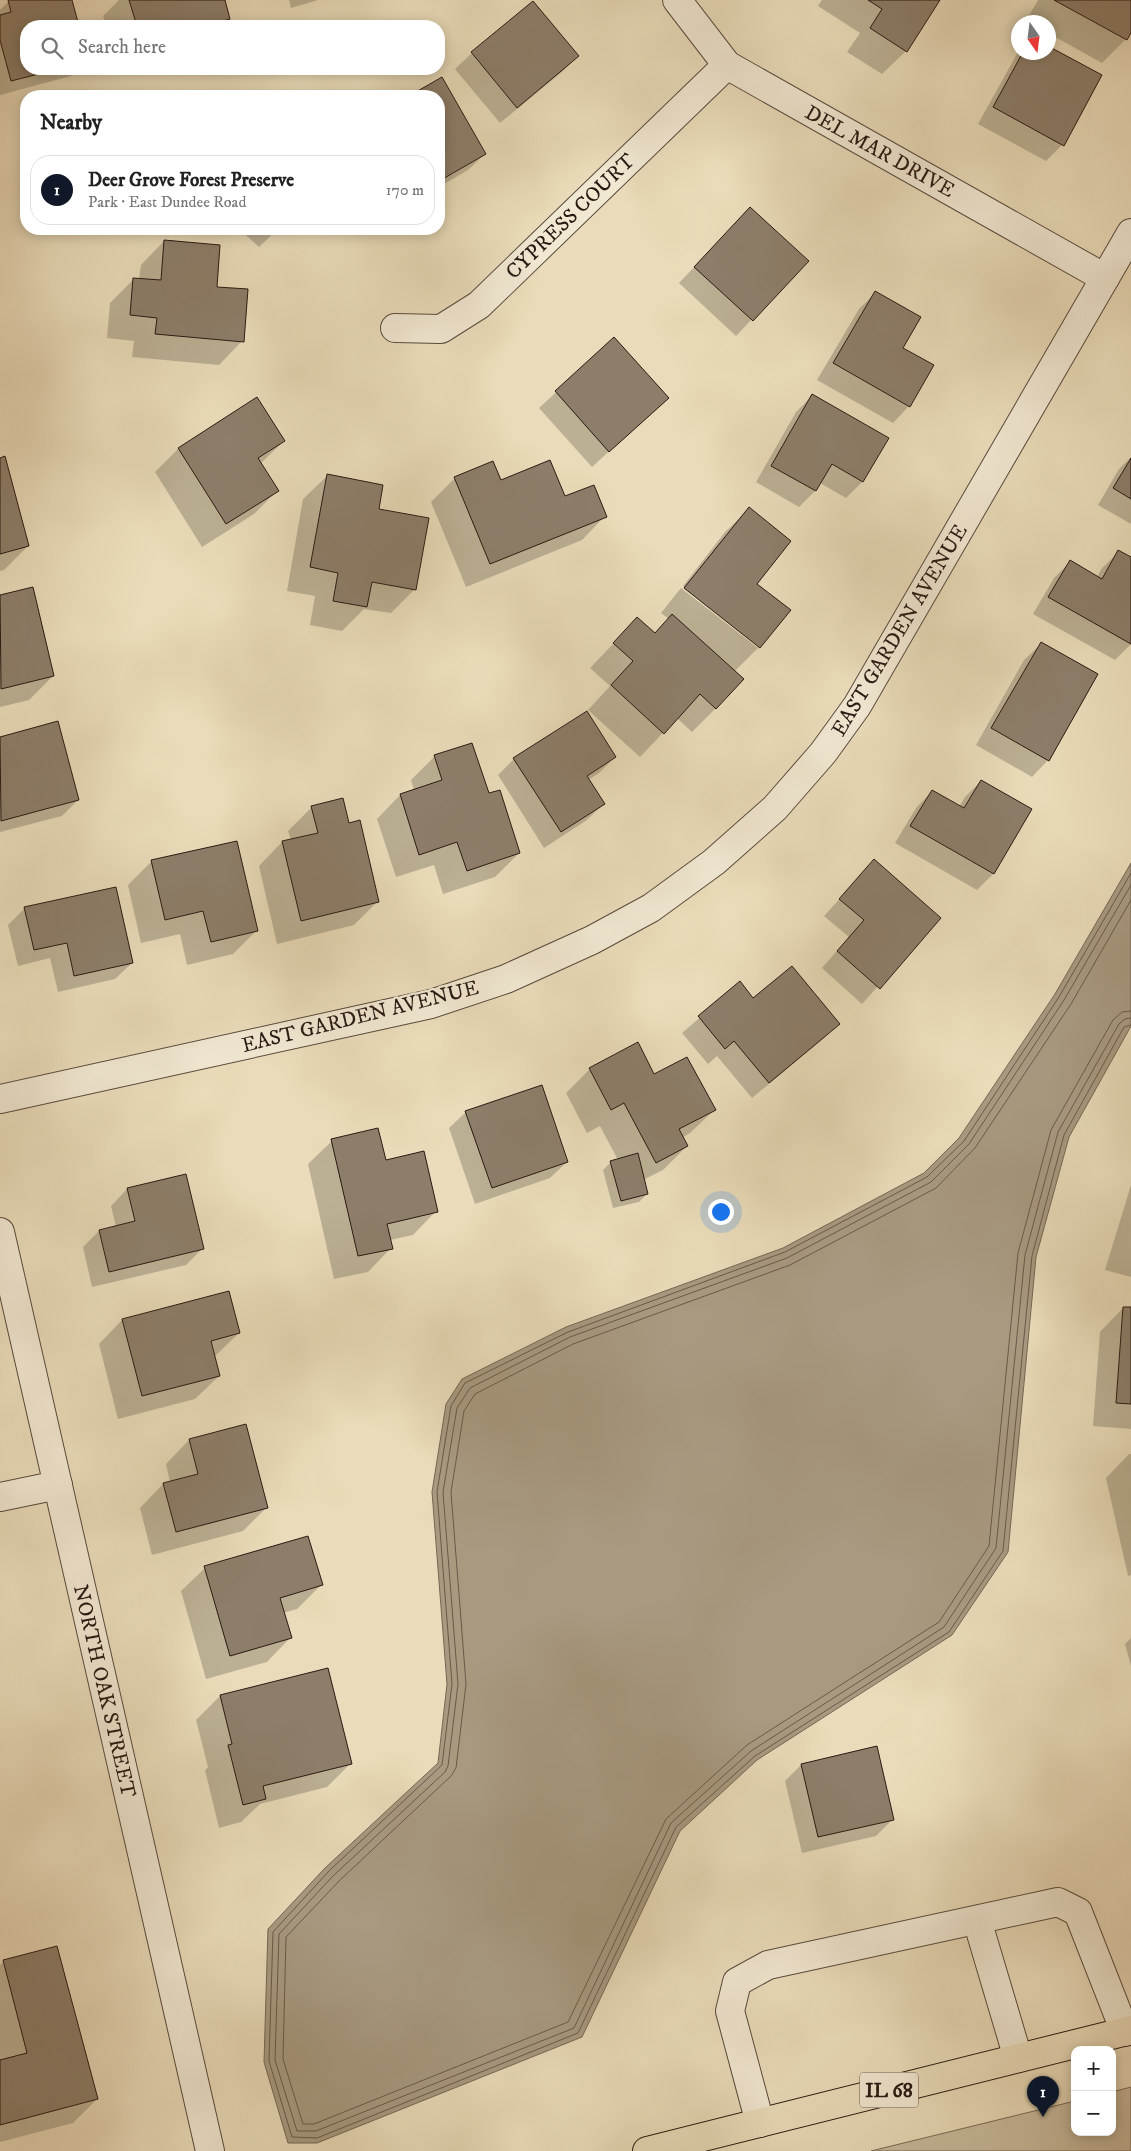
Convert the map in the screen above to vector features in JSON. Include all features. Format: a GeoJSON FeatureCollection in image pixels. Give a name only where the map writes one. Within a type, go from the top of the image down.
{"type":"FeatureCollection","features":[{"type":"Feature","properties":{"kind":"main road","name":"IL 68"},"geometry":{"type":"LineString","coordinates":[[647,2151],[1128,2031]]}},
{"type":"Feature","properties":{"kind":"street","name":"DEL MAR DRIVE"},"geometry":{"type":"LineString","coordinates":[[676,0],[727,65],[1105,278]]}},
{"type":"Feature","properties":{"kind":"street","name":"CYPRESS COURT"},"geometry":{"type":"LineString","coordinates":[[395,328],[440,329],[479,305],[727,65]]}},
{"type":"Feature","properties":{"kind":"street","name":"EAST GARDEN AVENUE"},"geometry":{"type":"LineString","coordinates":[[0,1099],[431,1004],[506,979],[592,940],[651,908],[714,862],[775,808],[823,753],[857,706],[1131,233]]}},
{"type":"Feature","properties":{"kind":"street","name":"NORTH OAK STREET"},"geometry":{"type":"LineString","coordinates":[[0,1232],[210,2151]]}},
{"type":"Feature","properties":{"kind":"street"},"geometry":{"type":"LineString","coordinates":[[0,1497],[58,1485]]}},
{"type":"Feature","properties":{"kind":"street"},"geometry":{"type":"LineString","coordinates":[[760,2122],[730,2011],[737,1982],[768,1966],[1058,1902],[1078,1912],[1128,2031]]}},
{"type":"Feature","properties":{"kind":"street"},"geometry":{"type":"LineString","coordinates":[[977,1920],[1018,2058]]}},
{"type":"Feature","properties":{"kind":"shaded area"},"geometry":{"type":"Polygon","coordinates":[[[1131,2087],[1131,2151],[871,2151],[1071,2102],[1071,2136],[1116,2136],[1116,2091],[1131,2087]]]}},
{"type":"Feature","properties":{"kind":"water"},"geometry":{"type":"Polygon","coordinates":[[[1131,863],[1131,1026],[1069,1137],[1036,1257],[1008,1552],[952,1635],[757,1760],[680,1831],[582,2037],[317,2143],[288,2143],[264,2062],[268,1929],[325,1868],[438,1763],[447,1684],[432,1492],[446,1404],[462,1379],[566,1327],[783,1248],[924,1173],[959,1138],[1055,994],[1131,863]]]}},
{"type":"Feature","properties":{"kind":"building"},"geometry":{"type":"Polygon","coordinates":[[[8,0],[72,0],[77,20],[20,20],[20,75],[34,75],[11,81],[0,40],[0,15],[11,12],[8,0]]]}},
{"type":"Feature","properties":{"kind":"building"},"geometry":{"type":"Polygon","coordinates":[[[129,0],[225,0],[230,19],[227,20],[135,20],[129,0]]]}},
{"type":"Feature","properties":{"kind":"building"},"geometry":{"type":"Polygon","coordinates":[[[868,0],[940,0],[907,52],[870,28],[882,9],[868,0]]]}},
{"type":"Feature","properties":{"kind":"building"},"geometry":{"type":"Polygon","coordinates":[[[1054,0],[1131,0],[1131,33],[1127,40],[1054,0]]]}},
{"type":"Feature","properties":{"kind":"building"},"geometry":{"type":"Polygon","coordinates":[[[533,1],[579,56],[517,108],[471,52],[533,1]]]}},
{"type":"Feature","properties":{"kind":"building"},"geometry":{"type":"Polygon","coordinates":[[[1056,50],[1102,75],[1064,146],[993,107],[1019,60],[1056,60],[1056,50]]]}},
{"type":"Feature","properties":{"kind":"building"},"geometry":{"type":"Polygon","coordinates":[[[442,77],[486,154],[445,178],[445,90],[419,90],[442,77]]]}},
{"type":"Feature","properties":{"kind":"building"},"geometry":{"type":"Polygon","coordinates":[[[750,207],[809,261],[753,321],[694,267],[750,207]]]}},
{"type":"Feature","properties":{"kind":"building"},"geometry":{"type":"Polygon","coordinates":[[[164,240],[220,245],[217,287],[248,289],[244,342],[155,334],[157,318],[130,315],[133,278],[161,280],[164,240]]]}},
{"type":"Feature","properties":{"kind":"building"},"geometry":{"type":"Polygon","coordinates":[[[875,291],[921,317],[903,348],[934,365],[910,407],[833,363],[875,291]]]}},
{"type":"Feature","properties":{"kind":"building"},"geometry":{"type":"Polygon","coordinates":[[[614,337],[669,398],[609,452],[555,391],[614,337]]]}},
{"type":"Feature","properties":{"kind":"building"},"geometry":{"type":"Polygon","coordinates":[[[812,394],[889,438],[863,482],[832,464],[816,491],[771,466],[812,394]]]}},
{"type":"Feature","properties":{"kind":"building"},"geometry":{"type":"Polygon","coordinates":[[[257,397],[285,441],[258,458],[279,491],[226,524],[178,448],[257,397]]]}},
{"type":"Feature","properties":{"kind":"building"},"geometry":{"type":"Polygon","coordinates":[[[5,456],[29,546],[0,554],[0,458],[5,456]]]}},
{"type":"Feature","properties":{"kind":"building"},"geometry":{"type":"Polygon","coordinates":[[[1131,458],[1131,499],[1113,488],[1131,458]]]}},
{"type":"Feature","properties":{"kind":"building"},"geometry":{"type":"Polygon","coordinates":[[[550,460],[565,496],[594,485],[607,517],[490,564],[454,477],[493,461],[501,480],[550,460]]]}},
{"type":"Feature","properties":{"kind":"building"},"geometry":{"type":"Polygon","coordinates":[[[327,474],[383,485],[379,509],[429,518],[416,590],[372,582],[367,607],[333,601],[338,573],[310,567],[327,474]]]}},
{"type":"Feature","properties":{"kind":"building"},"geometry":{"type":"Polygon","coordinates":[[[749,507],[791,541],[757,584],[791,610],[760,648],[684,588],[749,507]]]}},
{"type":"Feature","properties":{"kind":"building"},"geometry":{"type":"Polygon","coordinates":[[[1118,550],[1131,557],[1131,644],[1048,597],[1070,560],[1102,579],[1118,550]]]}},
{"type":"Feature","properties":{"kind":"building"},"geometry":{"type":"Polygon","coordinates":[[[33,587],[54,676],[1,689],[0,595],[33,587]]]}},
{"type":"Feature","properties":{"kind":"building"},"geometry":{"type":"Polygon","coordinates":[[[672,614],[744,679],[716,709],[700,694],[664,734],[611,685],[633,661],[613,643],[637,617],[655,633],[672,614]]]}},
{"type":"Feature","properties":{"kind":"building"},"geometry":{"type":"Polygon","coordinates":[[[1041,642],[1098,674],[1049,761],[991,728],[1041,642]]]}},
{"type":"Feature","properties":{"kind":"building"},"geometry":{"type":"Polygon","coordinates":[[[587,711],[616,757],[587,776],[605,804],[561,832],[513,758],[587,711]]]}},
{"type":"Feature","properties":{"kind":"building"},"geometry":{"type":"Polygon","coordinates":[[[58,721],[79,800],[1,821],[0,737],[58,721]]]}},
{"type":"Feature","properties":{"kind":"building"},"geometry":{"type":"Polygon","coordinates":[[[472,743],[489,793],[500,790],[520,853],[467,871],[457,842],[419,855],[400,794],[442,780],[434,755],[472,743]]]}},
{"type":"Feature","properties":{"kind":"building"},"geometry":{"type":"Polygon","coordinates":[[[981,780],[1032,809],[994,874],[910,826],[932,790],[964,808],[981,780]]]}},
{"type":"Feature","properties":{"kind":"building"},"geometry":{"type":"Polygon","coordinates":[[[343,798],[349,823],[360,820],[379,902],[301,921],[282,841],[318,833],[311,806],[343,798]]]}},
{"type":"Feature","properties":{"kind":"building"},"geometry":{"type":"Polygon","coordinates":[[[237,841],[258,931],[211,942],[203,911],[165,920],[151,860],[237,841]]]}},
{"type":"Feature","properties":{"kind":"building"},"geometry":{"type":"Polygon","coordinates":[[[874,859],[941,918],[880,989],[837,951],[864,920],[839,899],[874,859]]]}},
{"type":"Feature","properties":{"kind":"building"},"geometry":{"type":"Polygon","coordinates":[[[116,887],[133,963],[74,976],[67,943],[34,950],[24,907],[116,887]]]}},
{"type":"Feature","properties":{"kind":"building"},"geometry":{"type":"Polygon","coordinates":[[[792,966],[840,1024],[769,1083],[734,1041],[725,1049],[698,1016],[740,981],[753,998],[792,966]]]}},
{"type":"Feature","properties":{"kind":"building"},"geometry":{"type":"Polygon","coordinates":[[[638,1042],[654,1074],[687,1057],[716,1110],[679,1129],[688,1146],[656,1163],[624,1103],[611,1110],[589,1068],[638,1042]]]}},
{"type":"Feature","properties":{"kind":"building"},"geometry":{"type":"Polygon","coordinates":[[[542,1085],[568,1162],[492,1188],[465,1111],[542,1085]]]}},
{"type":"Feature","properties":{"kind":"building"},"geometry":{"type":"Polygon","coordinates":[[[378,1128],[386,1160],[424,1151],[438,1212],[387,1224],[393,1249],[358,1256],[331,1139],[378,1128]]]}},
{"type":"Feature","properties":{"kind":"building"},"geometry":{"type":"Polygon","coordinates":[[[638,1153],[648,1194],[621,1201],[610,1161],[638,1153]]]}},
{"type":"Feature","properties":{"kind":"building"},"geometry":{"type":"Polygon","coordinates":[[[186,1174],[204,1249],[109,1272],[99,1230],[135,1221],[127,1188],[186,1174]]]}},
{"type":"Feature","properties":{"kind":"building"},"geometry":{"type":"Polygon","coordinates":[[[229,1291],[240,1333],[211,1341],[220,1376],[142,1396],[122,1319],[229,1291]]]}},
{"type":"Feature","properties":{"kind":"building"},"geometry":{"type":"Polygon","coordinates":[[[1123,1307],[1131,1307],[1131,1404],[1116,1403],[1123,1307]]]}},
{"type":"Feature","properties":{"kind":"building"},"geometry":{"type":"Polygon","coordinates":[[[246,1424],[268,1508],[176,1532],[163,1483],[198,1474],[189,1439],[246,1424]]]}},
{"type":"Feature","properties":{"kind":"building"},"geometry":{"type":"Polygon","coordinates":[[[308,1536],[323,1585],[280,1598],[292,1638],[230,1656],[204,1566],[308,1536]]]}},
{"type":"Feature","properties":{"kind":"building"},"geometry":{"type":"Polygon","coordinates":[[[328,1668],[352,1764],[263,1786],[266,1799],[243,1805],[228,1745],[232,1744],[220,1695],[328,1668]]]}},
{"type":"Feature","properties":{"kind":"building"},"geometry":{"type":"Polygon","coordinates":[[[877,1746],[894,1820],[818,1837],[801,1764],[877,1746]]]}},
{"type":"Feature","properties":{"kind":"building"},"geometry":{"type":"Polygon","coordinates":[[[57,1946],[98,2099],[0,2125],[0,2060],[27,2053],[3,1960],[57,1946]]]}},
{"type":"Feature","properties":{"kind":"place","name":"Deer Grove Forest Preserve"},"geometry":{"type":"Point","coordinates":[1043,2117]}}]}
